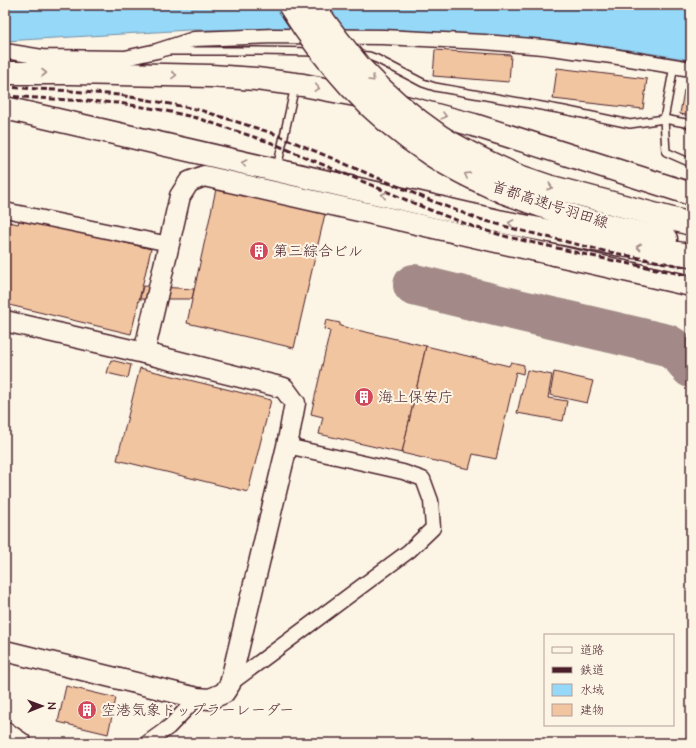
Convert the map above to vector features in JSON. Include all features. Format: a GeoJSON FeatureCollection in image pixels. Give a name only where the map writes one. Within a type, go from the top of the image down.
{"type":"FeatureCollection","features":[{"type":"Feature","properties":{"kind":"highway","name":"首都高速1号羽田線"},"geometry":{"type":"LineString","coordinates":[[289,5],[328,62],[364,102],[403,135],[431,155],[479,182],[548,186],[691,224]]}},
{"type":"Feature","properties":{"kind":"highway","name":"首都高速1号羽田線"},"geometry":{"type":"LineString","coordinates":[[313,5],[361,68],[378,85],[416,118],[464,150],[531,202],[604,224],[691,244]]}},
{"type":"Feature","properties":{"kind":"highway"},"geometry":{"type":"LineString","coordinates":[[5,74],[71,73],[211,76],[256,79],[295,84],[371,98],[474,125],[691,194]]}},
{"type":"Feature","properties":{"kind":"highway"},"geometry":{"type":"LineString","coordinates":[[5,108],[498,221],[620,245],[691,255]]}},
{"type":"Feature","properties":{"kind":"highway"},"geometry":{"type":"LineString","coordinates":[[560,152],[691,180]]}},
{"type":"Feature","properties":{"kind":"street"},"geometry":{"type":"LineString","coordinates":[[5,51],[42,57],[125,58],[157,51],[194,39],[274,36],[383,37],[484,42],[543,47],[612,56],[691,69]]}},
{"type":"Feature","properties":{"kind":"street"},"geometry":{"type":"LineString","coordinates":[[144,353],[180,196],[189,182],[204,176],[691,286]]}},
{"type":"Feature","properties":{"kind":"street"},"geometry":{"type":"LineString","coordinates":[[5,210],[169,244]]}},
{"type":"Feature","properties":{"kind":"street"},"geometry":{"type":"LineString","coordinates":[[5,321],[144,353],[284,388],[295,403],[287,446],[230,684]]}},
{"type":"Feature","properties":{"kind":"street"},"geometry":{"type":"LineString","coordinates":[[5,651],[197,698],[210,699],[224,693],[230,684],[409,551],[433,528],[431,501],[423,479],[403,472],[287,446]]}},
{"type":"Feature","properties":{"kind":"street"},"geometry":{"type":"LineString","coordinates":[[147,743],[169,727],[197,698]]}},
{"type":"Feature","properties":{"kind":"street"},"geometry":{"type":"LineString","coordinates":[[5,732],[21,743]]}},
{"type":"Feature","properties":{"kind":"lane"},"geometry":{"type":"LineString","coordinates":[[157,51],[310,52],[368,56],[377,58],[423,83],[435,87],[564,110],[630,124],[664,119],[691,124]]}},
{"type":"Feature","properties":{"kind":"lane"},"geometry":{"type":"LineString","coordinates":[[674,66],[664,119],[666,152],[691,163]]}},
{"type":"Feature","properties":{"kind":"lane"},"geometry":{"type":"LineString","coordinates":[[277,170],[295,84]]}},
{"type":"Feature","properties":{"kind":"water"},"geometry":{"type":"Polygon","coordinates":[[[5,5],[691,5],[691,60],[604,46],[528,38],[397,30],[189,30],[5,41],[5,5]]]}},
{"type":"Feature","properties":{"kind":"building"},"geometry":{"type":"Polygon","coordinates":[[[435,50],[511,55],[509,82],[433,76],[435,50]]]}},
{"type":"Feature","properties":{"kind":"building"},"geometry":{"type":"Polygon","coordinates":[[[557,68],[647,79],[643,109],[553,99],[557,68]]]}},
{"type":"Feature","properties":{"kind":"building"},"geometry":{"type":"Polygon","coordinates":[[[684,90],[691,92],[691,116],[680,114],[684,90]]]}},
{"type":"Feature","properties":{"kind":"building","name":"第三綜合ビル"},"geometry":{"type":"Polygon","coordinates":[[[216,189],[325,214],[294,348],[187,323],[216,189]]]}},
{"type":"Feature","properties":{"kind":"building"},"geometry":{"type":"Polygon","coordinates":[[[20,218],[151,249],[131,334],[5,304],[5,221],[18,224],[20,218]]]}},
{"type":"Feature","properties":{"kind":"building"},"geometry":{"type":"Polygon","coordinates":[[[143,286],[194,289],[192,299],[140,299],[143,286]]]}},
{"type":"Feature","properties":{"kind":"building","name":"海上保安庁"},"geometry":{"type":"Polygon","coordinates":[[[326,320],[340,323],[340,326],[426,346],[402,453],[319,434],[323,417],[311,414],[330,331],[324,329],[326,320]]]}},
{"type":"Feature","properties":{"kind":"building","name":"海上保安庁"},"geometry":{"type":"Polygon","coordinates":[[[426,346],[509,366],[511,362],[524,365],[523,374],[516,372],[496,459],[473,454],[469,469],[402,453],[426,346]]]}},
{"type":"Feature","properties":{"kind":"building"},"geometry":{"type":"Polygon","coordinates":[[[111,360],[131,365],[128,378],[107,373],[111,360]]]}},
{"type":"Feature","properties":{"kind":"building"},"geometry":{"type":"Polygon","coordinates":[[[140,368],[271,400],[248,492],[117,460],[140,368]]]}},
{"type":"Feature","properties":{"kind":"building"},"geometry":{"type":"Polygon","coordinates":[[[527,370],[552,375],[548,398],[567,401],[563,421],[517,413],[527,370]]]}},
{"type":"Feature","properties":{"kind":"building"},"geometry":{"type":"Polygon","coordinates":[[[554,372],[593,381],[587,403],[550,395],[554,372]]]}},
{"type":"Feature","properties":{"kind":"building","name":"空港気象ドップラーレーダー"},"geometry":{"type":"Polygon","coordinates":[[[66,686],[116,698],[108,734],[58,722],[66,686]]]}},
{"type":"Feature","properties":{"kind":"taxiway"},"geometry":{"type":"LineString","coordinates":[[414,285],[667,345],[680,354],[691,367]]}},
{"type":"Feature","properties":{"kind":"railway"},"geometry":{"type":"LineString","coordinates":[[5,87],[119,95],[200,110],[275,134],[432,201],[476,218],[604,251],[691,268]]}},
{"type":"Feature","properties":{"kind":"railway"},"geometry":{"type":"LineString","coordinates":[[5,96],[118,103],[162,110],[197,118],[272,143],[474,227],[508,237],[691,276]]}},
{"type":"Feature","properties":{"kind":"place","name":"第三綜合ビル"},"geometry":{"type":"Point","coordinates":[259,251]}},
{"type":"Feature","properties":{"kind":"place","name":"海上保安庁"},"geometry":{"type":"Point","coordinates":[364,397]}},
{"type":"Feature","properties":{"kind":"place","name":"空港気象ドップラーレーダー"},"geometry":{"type":"Point","coordinates":[87,710]}}]}
